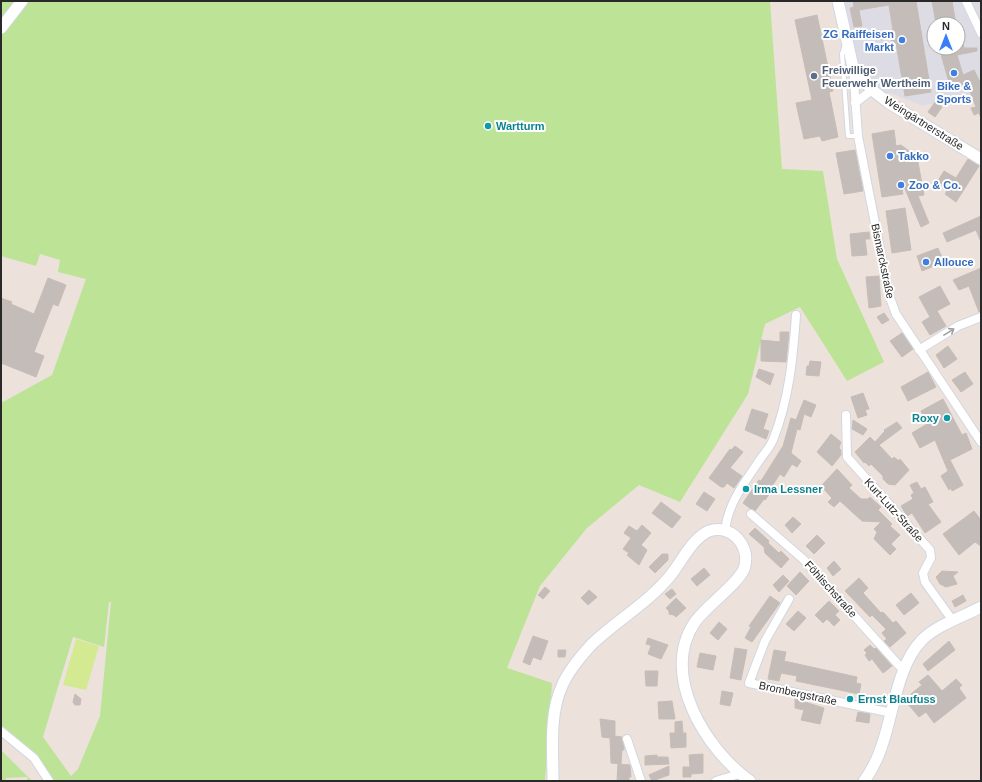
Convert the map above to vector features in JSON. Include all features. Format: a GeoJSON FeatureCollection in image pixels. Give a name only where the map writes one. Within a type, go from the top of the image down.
{"type":"FeatureCollection","features":[{"type":"Feature","properties":{"kind":"main road"},"geometry":{"type":"LineString","coordinates":[[1,28],[22,1]]}},
{"type":"Feature","properties":{"kind":"main road","name":"Bismarckstraße"},"geometry":{"type":"LineString","coordinates":[[838,1],[853,67]]}},
{"type":"Feature","properties":{"kind":"main road","name":"Weingärtnerstraße"},"geometry":{"type":"LineString","coordinates":[[853,67],[872,90],[889,103],[981,159]]}},
{"type":"Feature","properties":{"kind":"main road"},"geometry":{"type":"LineString","coordinates":[[553,781],[553,730],[556,705],[562,686],[584,652],[605,632],[658,590],[695,542],[704,534],[714,530],[725,531],[735,536],[744,547],[746,556],[743,570],[738,578],[709,605],[694,624],[685,642],[681,667],[689,700],[698,720],[710,740],[739,774],[750,781]]}},
{"type":"Feature","properties":{"kind":"main road"},"geometry":{"type":"LineString","coordinates":[[864,781],[877,760],[904,671],[912,652],[923,639],[953,621],[981,607]]}},
{"type":"Feature","properties":{"kind":"street"},"geometry":{"type":"LineString","coordinates":[[966,1],[981,33]]}},
{"type":"Feature","properties":{"kind":"street","name":"Bismarckstraße"},"geometry":{"type":"LineString","coordinates":[[853,67],[858,136],[889,295],[896,314],[981,442]]}},
{"type":"Feature","properties":{"kind":"street"},"geometry":{"type":"LineString","coordinates":[[855,103],[872,90]]}},
{"type":"Feature","properties":{"kind":"street"},"geometry":{"type":"LineString","coordinates":[[725,531],[726,518],[732,501],[772,442],[784,402],[793,363],[796,315]]}},
{"type":"Feature","properties":{"kind":"street"},"geometry":{"type":"LineString","coordinates":[[919,350],[958,326],[981,317]]}},
{"type":"Feature","properties":{"kind":"street","name":"Kurt-Lutz-Straße"},"geometry":{"type":"LineString","coordinates":[[846,415],[847,457],[930,550],[930,558],[923,574],[925,582],[953,621]]}},
{"type":"Feature","properties":{"kind":"street","name":"Föhlischstraße"},"geometry":{"type":"LineString","coordinates":[[752,514],[803,559],[904,671]]}},
{"type":"Feature","properties":{"kind":"street","name":"Brombergstraße"},"geometry":{"type":"LineString","coordinates":[[789,599],[765,641],[749,683],[892,713]]}},
{"type":"Feature","properties":{"kind":"street"},"geometry":{"type":"LineString","coordinates":[[1,730],[34,758],[49,781]]}},
{"type":"Feature","properties":{"kind":"street"},"geometry":{"type":"LineString","coordinates":[[628,739],[642,781]]}},
{"type":"Feature","properties":{"kind":"street"},"geometry":{"type":"LineString","coordinates":[[716,781],[739,774]]}},
{"type":"Feature","properties":{"kind":"lane"},"geometry":{"type":"LineString","coordinates":[[847,36],[842,54],[848,136],[858,136]]}},
{"type":"Feature","properties":{"kind":"shaded area"},"geometry":{"type":"Polygon","coordinates":[[[838,1],[981,1],[981,92],[923,106],[893,94],[872,90],[853,67],[838,1]]]}},
{"type":"Feature","properties":{"kind":"green space"},"geometry":{"type":"Polygon","coordinates":[[[1,1],[770,1],[782,169],[823,171],[837,259],[884,362],[847,381],[800,307],[765,324],[748,394],[680,502],[639,485],[587,528],[540,586],[507,668],[552,683],[545,781],[49,781],[34,758],[1,728],[1,403],[52,375],[86,279],[58,272],[60,260],[40,254],[36,266],[1,256],[1,1]],[[109,602],[104,647],[73,637],[43,737],[71,776],[78,769],[100,716],[111,602],[109,602]]]}},
{"type":"Feature","properties":{"kind":"green space"},"geometry":{"type":"Polygon","coordinates":[[[76,639],[99,646],[86,690],[63,685],[76,639]]]}},
{"type":"Feature","properties":{"kind":"green space"},"geometry":{"type":"Polygon","coordinates":[[[1,750],[32,781],[28,781],[27,777],[6,778],[6,781],[1,781],[1,750]]]}},
{"type":"Feature","properties":{"kind":"building"},"geometry":{"type":"Polygon","coordinates":[[[853,1],[916,1],[931,92],[905,96],[896,43],[892,43],[891,38],[881,40],[880,32],[893,30],[889,5],[859,10],[862,26],[854,27],[850,8],[854,7],[853,1]]]}},
{"type":"Feature","properties":{"kind":"building"},"geometry":{"type":"Polygon","coordinates":[[[932,1],[952,1],[955,16],[935,16],[932,1]]]}},
{"type":"Feature","properties":{"kind":"building"},"geometry":{"type":"Polygon","coordinates":[[[817,15],[833,91],[829,92],[838,137],[822,141],[820,136],[804,139],[796,103],[812,100],[795,20],[817,15]]]}},
{"type":"Feature","properties":{"kind":"building"},"geometry":{"type":"Polygon","coordinates":[[[966,48],[977,48],[977,51],[966,53],[966,48]]]}},
{"type":"Feature","properties":{"kind":"building"},"geometry":{"type":"Polygon","coordinates":[[[942,56],[957,56],[963,75],[974,70],[981,84],[981,118],[979,113],[974,115],[971,108],[976,107],[967,84],[957,89],[953,81],[949,82],[942,56]]]}},
{"type":"Feature","properties":{"kind":"building"},"geometry":{"type":"Polygon","coordinates":[[[935,102],[942,107],[935,117],[928,112],[935,102]]]}},
{"type":"Feature","properties":{"kind":"building"},"geometry":{"type":"Polygon","coordinates":[[[894,130],[896,146],[901,145],[917,157],[924,195],[918,196],[929,223],[921,227],[903,184],[901,185],[903,194],[882,197],[872,134],[894,130]]]}},
{"type":"Feature","properties":{"kind":"building"},"geometry":{"type":"Polygon","coordinates":[[[855,150],[863,191],[844,194],[836,153],[855,150]]]}},
{"type":"Feature","properties":{"kind":"building"},"geometry":{"type":"Polygon","coordinates":[[[968,159],[979,166],[956,202],[945,194],[947,191],[936,184],[944,171],[956,178],[968,159]]]}},
{"type":"Feature","properties":{"kind":"building"},"geometry":{"type":"Polygon","coordinates":[[[905,208],[911,250],[892,253],[886,211],[905,208]]]}},
{"type":"Feature","properties":{"kind":"building"},"geometry":{"type":"Polygon","coordinates":[[[981,216],[981,242],[976,230],[947,242],[943,233],[981,216]]]}},
{"type":"Feature","properties":{"kind":"building"},"geometry":{"type":"Polygon","coordinates":[[[869,232],[870,239],[865,239],[867,255],[852,256],[850,234],[869,232]]]}},
{"type":"Feature","properties":{"kind":"building"},"geometry":{"type":"Polygon","coordinates":[[[938,248],[944,262],[922,271],[917,256],[938,248]]]}},
{"type":"Feature","properties":{"kind":"building"},"geometry":{"type":"Polygon","coordinates":[[[981,268],[981,312],[979,312],[969,286],[959,290],[953,280],[981,268]]]}},
{"type":"Feature","properties":{"kind":"building"},"geometry":{"type":"Polygon","coordinates":[[[879,276],[881,306],[869,308],[866,277],[879,276]]]}},
{"type":"Feature","properties":{"kind":"building"},"geometry":{"type":"Polygon","coordinates":[[[48,278],[66,285],[58,306],[53,304],[34,352],[44,356],[36,377],[1,363],[1,298],[34,314],[48,278]]]}},
{"type":"Feature","properties":{"kind":"building"},"geometry":{"type":"Polygon","coordinates":[[[940,286],[950,304],[937,311],[946,326],[930,335],[922,322],[930,317],[919,297],[940,286]]]}},
{"type":"Feature","properties":{"kind":"building"},"geometry":{"type":"Polygon","coordinates":[[[884,313],[889,320],[882,324],[877,317],[884,313]]]}},
{"type":"Feature","properties":{"kind":"building"},"geometry":{"type":"Polygon","coordinates":[[[780,332],[789,332],[786,362],[761,361],[761,340],[780,342],[780,332]]]}},
{"type":"Feature","properties":{"kind":"building"},"geometry":{"type":"Polygon","coordinates":[[[902,333],[913,349],[902,357],[890,341],[902,333]]]}},
{"type":"Feature","properties":{"kind":"building"},"geometry":{"type":"Polygon","coordinates":[[[948,346],[957,359],[944,368],[936,355],[948,346]]]}},
{"type":"Feature","properties":{"kind":"building"},"geometry":{"type":"Polygon","coordinates":[[[810,361],[821,362],[819,376],[806,375],[807,366],[809,366],[810,361]]]}},
{"type":"Feature","properties":{"kind":"building"},"geometry":{"type":"Polygon","coordinates":[[[759,369],[774,374],[770,385],[756,377],[759,369]]]}},
{"type":"Feature","properties":{"kind":"building"},"geometry":{"type":"Polygon","coordinates":[[[928,372],[936,387],[908,401],[901,387],[928,372]]]}},
{"type":"Feature","properties":{"kind":"building"},"geometry":{"type":"Polygon","coordinates":[[[965,372],[973,384],[961,392],[952,380],[965,372]]]}},
{"type":"Feature","properties":{"kind":"building"},"geometry":{"type":"Polygon","coordinates":[[[863,393],[869,409],[865,410],[867,415],[858,418],[851,397],[863,393]]]}},
{"type":"Feature","properties":{"kind":"building"},"geometry":{"type":"Polygon","coordinates":[[[943,399],[962,435],[966,433],[972,449],[950,460],[963,485],[952,491],[951,488],[949,490],[941,476],[948,471],[935,440],[920,448],[912,433],[927,424],[921,411],[943,399]]]}},
{"type":"Feature","properties":{"kind":"building"},"geometry":{"type":"Polygon","coordinates":[[[804,400],[816,405],[811,417],[804,414],[800,430],[797,429],[791,453],[801,461],[797,467],[792,464],[784,477],[780,474],[768,492],[770,493],[755,511],[743,503],[759,480],[761,481],[783,446],[791,418],[796,420],[804,400]]]}},
{"type":"Feature","properties":{"kind":"building"},"geometry":{"type":"Polygon","coordinates":[[[752,409],[768,414],[763,429],[769,431],[766,439],[745,430],[752,409]]]}},
{"type":"Feature","properties":{"kind":"building"},"geometry":{"type":"Polygon","coordinates":[[[853,420],[867,429],[863,435],[852,429],[853,420]]]}},
{"type":"Feature","properties":{"kind":"building"},"geometry":{"type":"Polygon","coordinates":[[[897,422],[902,428],[879,445],[892,459],[894,457],[899,461],[900,459],[909,470],[895,485],[888,484],[883,479],[883,476],[871,464],[869,466],[865,462],[864,463],[855,452],[870,437],[875,442],[885,431],[884,430],[897,422]]]}},
{"type":"Feature","properties":{"kind":"building"},"geometry":{"type":"Polygon","coordinates":[[[831,434],[841,442],[839,448],[841,450],[841,455],[832,466],[817,452],[831,434]]]}},
{"type":"Feature","properties":{"kind":"building"},"geometry":{"type":"Polygon","coordinates":[[[735,446],[743,452],[730,468],[742,476],[734,488],[727,483],[724,487],[721,487],[709,478],[730,449],[731,450],[735,446]]]}},
{"type":"Feature","properties":{"kind":"building"},"geometry":{"type":"Polygon","coordinates":[[[837,469],[852,485],[849,488],[861,499],[868,499],[870,497],[881,507],[878,510],[892,524],[890,526],[900,535],[891,544],[896,549],[890,555],[874,539],[877,532],[874,529],[881,522],[862,521],[840,501],[834,507],[828,502],[832,498],[821,486],[837,469]]]}},
{"type":"Feature","properties":{"kind":"building"},"geometry":{"type":"Polygon","coordinates":[[[917,482],[921,489],[925,487],[933,502],[928,504],[941,522],[925,533],[912,513],[907,516],[901,506],[913,499],[911,495],[914,493],[910,485],[917,482]]]}},
{"type":"Feature","properties":{"kind":"building"},"geometry":{"type":"Polygon","coordinates":[[[704,492],[715,499],[707,511],[696,504],[704,492]]]}},
{"type":"Feature","properties":{"kind":"building"},"geometry":{"type":"Polygon","coordinates":[[[661,502],[681,517],[672,528],[652,513],[661,502]]]}},
{"type":"Feature","properties":{"kind":"building"},"geometry":{"type":"Polygon","coordinates":[[[974,511],[981,520],[981,546],[975,542],[959,555],[943,534],[974,511]]]}},
{"type":"Feature","properties":{"kind":"building"},"geometry":{"type":"Polygon","coordinates":[[[793,517],[801,524],[792,533],[785,525],[793,517]]]}},
{"type":"Feature","properties":{"kind":"building"},"geometry":{"type":"Polygon","coordinates":[[[642,525],[651,533],[641,545],[647,550],[639,565],[627,555],[629,553],[623,549],[631,538],[624,533],[629,526],[637,531],[642,525]]]}},
{"type":"Feature","properties":{"kind":"building"},"geometry":{"type":"Polygon","coordinates":[[[755,528],[769,541],[768,543],[779,553],[781,551],[789,559],[781,568],[765,553],[764,547],[749,534],[755,528]]]}},
{"type":"Feature","properties":{"kind":"building"},"geometry":{"type":"Polygon","coordinates":[[[817,535],[825,543],[814,554],[806,546],[817,535]]]}},
{"type":"Feature","properties":{"kind":"building"},"geometry":{"type":"Polygon","coordinates":[[[662,554],[668,554],[668,560],[655,573],[649,567],[662,554]]]}},
{"type":"Feature","properties":{"kind":"building"},"geometry":{"type":"Polygon","coordinates":[[[834,561],[841,569],[833,576],[827,568],[834,561]]]}},
{"type":"Feature","properties":{"kind":"building"},"geometry":{"type":"Polygon","coordinates":[[[704,568],[710,575],[697,586],[691,579],[704,568]]]}},
{"type":"Feature","properties":{"kind":"building"},"geometry":{"type":"Polygon","coordinates":[[[942,571],[958,572],[953,576],[957,584],[946,587],[940,584],[936,577],[942,571]]]}},
{"type":"Feature","properties":{"kind":"building"},"geometry":{"type":"Polygon","coordinates":[[[800,572],[809,581],[796,595],[787,586],[800,572]]]}},
{"type":"Feature","properties":{"kind":"building"},"geometry":{"type":"Polygon","coordinates":[[[783,575],[789,581],[779,592],[773,585],[783,575]]]}},
{"type":"Feature","properties":{"kind":"building"},"geometry":{"type":"Polygon","coordinates":[[[859,578],[868,588],[863,593],[881,613],[883,612],[893,623],[896,621],[906,633],[890,647],[884,641],[887,639],[882,633],[886,629],[872,615],[870,617],[845,591],[859,578]]]}},
{"type":"Feature","properties":{"kind":"building"},"geometry":{"type":"Polygon","coordinates":[[[545,587],[550,591],[543,599],[538,595],[545,587]]]}},
{"type":"Feature","properties":{"kind":"building"},"geometry":{"type":"Polygon","coordinates":[[[672,589],[676,594],[670,599],[665,594],[672,589]]]}},
{"type":"Feature","properties":{"kind":"building"},"geometry":{"type":"Polygon","coordinates":[[[589,590],[597,597],[588,605],[581,598],[589,590]]]}},
{"type":"Feature","properties":{"kind":"building"},"geometry":{"type":"Polygon","coordinates":[[[911,593],[919,603],[904,615],[896,605],[911,593]]]}},
{"type":"Feature","properties":{"kind":"building"},"geometry":{"type":"Polygon","coordinates":[[[963,595],[966,601],[955,607],[952,601],[963,595]]]}},
{"type":"Feature","properties":{"kind":"building"},"geometry":{"type":"Polygon","coordinates":[[[770,596],[780,603],[752,642],[745,638],[751,627],[749,626],[770,596]]]}},
{"type":"Feature","properties":{"kind":"building"},"geometry":{"type":"Polygon","coordinates":[[[676,598],[686,608],[676,617],[669,614],[669,611],[666,608],[676,598]]]}},
{"type":"Feature","properties":{"kind":"building"},"geometry":{"type":"Polygon","coordinates":[[[829,601],[839,611],[835,615],[840,620],[834,626],[827,619],[823,623],[815,615],[829,601]]]}},
{"type":"Feature","properties":{"kind":"building"},"geometry":{"type":"Polygon","coordinates":[[[798,611],[806,618],[794,631],[786,624],[798,611]]]}},
{"type":"Feature","properties":{"kind":"building"},"geometry":{"type":"Polygon","coordinates":[[[719,622],[727,629],[718,640],[710,633],[719,622]]]}},
{"type":"Feature","properties":{"kind":"building"},"geometry":{"type":"Polygon","coordinates":[[[533,636],[548,641],[541,660],[533,657],[530,665],[523,662],[533,636]]]}},
{"type":"Feature","properties":{"kind":"building"},"geometry":{"type":"Polygon","coordinates":[[[648,638],[668,645],[661,659],[648,654],[651,646],[653,646],[646,644],[648,638]]]}},
{"type":"Feature","properties":{"kind":"building"},"geometry":{"type":"Polygon","coordinates":[[[949,641],[955,650],[928,671],[923,664],[949,641]]]}},
{"type":"Feature","properties":{"kind":"building"},"geometry":{"type":"Polygon","coordinates":[[[870,645],[874,649],[876,648],[892,666],[883,673],[872,659],[869,661],[865,655],[867,653],[864,650],[870,645]]]}},
{"type":"Feature","properties":{"kind":"building"},"geometry":{"type":"Polygon","coordinates":[[[735,648],[747,650],[741,680],[730,678],[735,648]]]}},
{"type":"Feature","properties":{"kind":"building"},"geometry":{"type":"Polygon","coordinates":[[[558,650],[566,650],[565,657],[558,657],[558,650]]]}},
{"type":"Feature","properties":{"kind":"building"},"geometry":{"type":"Polygon","coordinates":[[[774,650],[786,652],[784,661],[857,677],[856,683],[861,684],[859,694],[796,681],[797,676],[781,673],[779,681],[768,679],[774,650]]]}},
{"type":"Feature","properties":{"kind":"building"},"geometry":{"type":"Polygon","coordinates":[[[700,653],[716,656],[713,670],[697,667],[700,653]]]}},
{"type":"Feature","properties":{"kind":"building"},"geometry":{"type":"Polygon","coordinates":[[[645,671],[658,671],[657,686],[646,686],[645,671]]]}},
{"type":"Feature","properties":{"kind":"building"},"geometry":{"type":"Polygon","coordinates":[[[928,675],[942,691],[956,679],[962,685],[959,688],[966,698],[934,723],[926,712],[919,717],[907,703],[915,699],[911,694],[922,685],[919,682],[928,675]]]}},
{"type":"Feature","properties":{"kind":"building"},"geometry":{"type":"Polygon","coordinates":[[[722,691],[733,693],[730,706],[720,704],[722,691]]]}},
{"type":"Feature","properties":{"kind":"building"},"geometry":{"type":"Polygon","coordinates":[[[75,694],[81,699],[80,705],[75,705],[73,702],[75,694]]]}},
{"type":"Feature","properties":{"kind":"building"},"geometry":{"type":"Polygon","coordinates":[[[795,699],[824,708],[820,724],[801,720],[804,710],[795,708],[795,699]]]}},
{"type":"Feature","properties":{"kind":"building"},"geometry":{"type":"Polygon","coordinates":[[[672,701],[675,719],[659,719],[658,702],[672,701]]]}},
{"type":"Feature","properties":{"kind":"building"},"geometry":{"type":"Polygon","coordinates":[[[858,712],[870,714],[869,723],[856,721],[858,712]]]}},
{"type":"Feature","properties":{"kind":"building"},"geometry":{"type":"Polygon","coordinates":[[[600,719],[615,721],[615,736],[622,737],[624,747],[624,750],[622,750],[621,764],[611,763],[610,738],[602,737],[600,719]]]}},
{"type":"Feature","properties":{"kind":"building"},"geometry":{"type":"Polygon","coordinates":[[[682,721],[683,733],[686,733],[686,747],[671,748],[670,733],[675,733],[675,722],[682,721]]]}},
{"type":"Feature","properties":{"kind":"building"},"geometry":{"type":"Polygon","coordinates":[[[703,754],[703,773],[691,774],[691,777],[683,777],[683,767],[690,767],[689,755],[703,754]]]}},
{"type":"Feature","properties":{"kind":"building"},"geometry":{"type":"Polygon","coordinates":[[[657,755],[657,757],[668,757],[669,764],[645,765],[645,756],[657,755]]]}},
{"type":"Feature","properties":{"kind":"building"},"geometry":{"type":"Polygon","coordinates":[[[618,764],[630,765],[631,777],[629,777],[629,781],[617,781],[618,764]]]}},
{"type":"Feature","properties":{"kind":"building"},"geometry":{"type":"Polygon","coordinates":[[[669,766],[669,775],[652,781],[649,775],[669,766]]]}},
{"type":"Feature","properties":{"kind":"place","name":"ZG Raiffeisen Markt"},"geometry":{"type":"Point","coordinates":[902,40]}},
{"type":"Feature","properties":{"kind":"place","name":"Bike & Sports"},"geometry":{"type":"Point","coordinates":[954,73]}},
{"type":"Feature","properties":{"kind":"place","name":"Freiwillige Feuerwehr Wertheim"},"geometry":{"type":"Point","coordinates":[814,76]}},
{"type":"Feature","properties":{"kind":"place","name":"Wartturm"},"geometry":{"type":"Point","coordinates":[488,126]}},
{"type":"Feature","properties":{"kind":"place","name":"Takko"},"geometry":{"type":"Point","coordinates":[890,156]}},
{"type":"Feature","properties":{"kind":"place","name":"Zoo & Co."},"geometry":{"type":"Point","coordinates":[901,185]}},
{"type":"Feature","properties":{"kind":"place","name":"Allouce"},"geometry":{"type":"Point","coordinates":[926,262]}},
{"type":"Feature","properties":{"kind":"place","name":"Roxy"},"geometry":{"type":"Point","coordinates":[947,418]}},
{"type":"Feature","properties":{"kind":"place","name":"Irma Lessner"},"geometry":{"type":"Point","coordinates":[746,489]}},
{"type":"Feature","properties":{"kind":"place","name":"Ernst Blaufuss"},"geometry":{"type":"Point","coordinates":[850,699]}}]}
